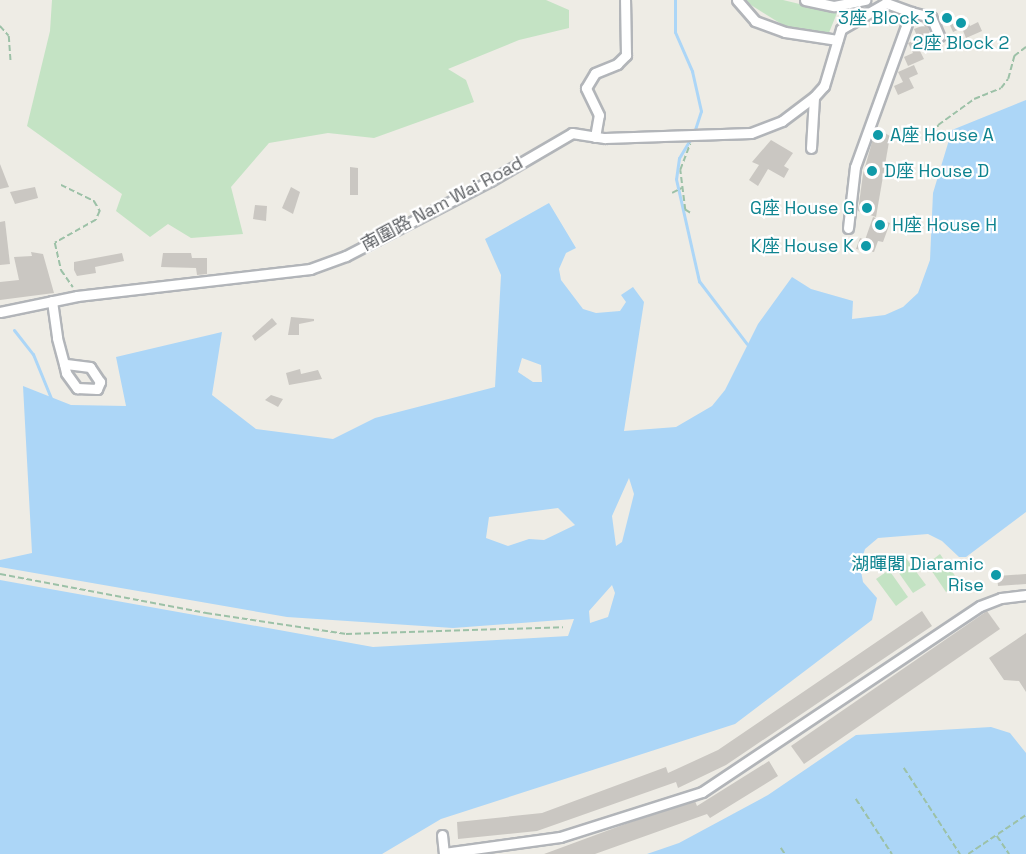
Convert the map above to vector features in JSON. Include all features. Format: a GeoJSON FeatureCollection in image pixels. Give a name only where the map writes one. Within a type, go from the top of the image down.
{"type":"FeatureCollection","features":[{"type":"Feature","properties":{"kind":"street"},"geometry":{"type":"LineString","coordinates":[[595,137],[599,116],[586,87],[595,73],[617,64],[626,55],[625,0]]}},
{"type":"Feature","properties":{"kind":"street"},"geometry":{"type":"LineString","coordinates":[[737,0],[755,21],[785,32],[837,40]]}},
{"type":"Feature","properties":{"kind":"street"},"geometry":{"type":"LineString","coordinates":[[805,0],[834,6],[865,0]]}},
{"type":"Feature","properties":{"kind":"street"},"geometry":{"type":"LineString","coordinates":[[886,2],[931,17],[939,36]]}},
{"type":"Feature","properties":{"kind":"street","name":"南圍路 Nam Wai Road"},"geometry":{"type":"LineString","coordinates":[[0,312],[77,296],[310,268],[346,256],[490,182],[564,135],[580,133],[595,137],[692,136],[751,133],[782,121],[814,97],[824,86],[837,40],[845,24],[886,2]]}},
{"type":"Feature","properties":{"kind":"street"},"geometry":{"type":"LineString","coordinates":[[848,228],[855,167],[870,119],[911,12]]}},
{"type":"Feature","properties":{"kind":"street"},"geometry":{"type":"LineString","coordinates":[[811,148],[814,97]]}},
{"type":"Feature","properties":{"kind":"street"},"geometry":{"type":"LineString","coordinates":[[52,301],[64,364]]}},
{"type":"Feature","properties":{"kind":"street"},"geometry":{"type":"LineString","coordinates":[[442,835],[444,853],[560,837],[702,792],[980,606],[1001,598],[1026,595]]}},
{"type":"Feature","properties":{"kind":"path"},"geometry":{"type":"LineString","coordinates":[[0,26],[9,36],[10,62]]}},
{"type":"Feature","properties":{"kind":"path"},"geometry":{"type":"LineString","coordinates":[[929,144],[938,125],[974,99],[1001,88],[1008,79],[1014,56],[1026,47]]}},
{"type":"Feature","properties":{"kind":"path"},"geometry":{"type":"LineString","coordinates":[[690,213],[685,210],[682,158],[692,136]]}},
{"type":"Feature","properties":{"kind":"path"},"geometry":{"type":"LineString","coordinates":[[61,184],[93,201],[100,210],[96,219],[55,243],[61,270],[77,296]]}},
{"type":"Feature","properties":{"kind":"path"},"geometry":{"type":"LineString","coordinates":[[672,193],[683,188]]}},
{"type":"Feature","properties":{"kind":"path"},"geometry":{"type":"LineString","coordinates":[[0,574],[217,615],[346,634],[563,627]]}},
{"type":"Feature","properties":{"kind":"path"},"geometry":{"type":"LineString","coordinates":[[904,768],[960,854]]}},
{"type":"Feature","properties":{"kind":"path"},"geometry":{"type":"LineString","coordinates":[[856,799],[892,854]]}},
{"type":"Feature","properties":{"kind":"path"},"geometry":{"type":"LineString","coordinates":[[968,854],[1026,815]]}},
{"type":"Feature","properties":{"kind":"path"},"geometry":{"type":"LineString","coordinates":[[997,836],[1009,854]]}},
{"type":"Feature","properties":{"kind":"path"},"geometry":{"type":"LineString","coordinates":[[781,848],[785,854]]}},
{"type":"Feature","properties":{"kind":"green space"},"geometry":{"type":"Polygon","coordinates":[[[52,0],[546,0],[569,10],[569,28],[519,40],[448,69],[466,80],[474,102],[374,138],[328,133],[269,143],[231,187],[243,234],[191,238],[168,224],[150,237],[116,211],[122,194],[27,126],[50,31],[52,0]]]}},
{"type":"Feature","properties":{"kind":"green space"},"geometry":{"type":"Polygon","coordinates":[[[743,0],[783,0],[837,13],[828,35],[791,30],[743,0]]]}},
{"type":"Feature","properties":{"kind":"green space"},"geometry":{"type":"Polygon","coordinates":[[[940,554],[960,583],[946,592],[927,564],[940,554]]]}},
{"type":"Feature","properties":{"kind":"green space"},"geometry":{"type":"Polygon","coordinates":[[[906,558],[926,585],[913,593],[894,566],[906,558]]]}},
{"type":"Feature","properties":{"kind":"green space"},"geometry":{"type":"Polygon","coordinates":[[[889,570],[908,597],[896,606],[876,579],[889,570]]]}},
{"type":"Feature","properties":{"kind":"water"},"geometry":{"type":"Polygon","coordinates":[[[1026,100],[1026,512],[966,557],[959,557],[942,541],[928,534],[878,538],[865,549],[860,565],[863,582],[877,598],[872,620],[735,724],[441,819],[382,854],[0,854],[0,580],[373,647],[568,636],[574,619],[453,628],[287,617],[0,567],[0,560],[32,553],[23,386],[71,405],[126,406],[116,357],[222,332],[212,395],[256,429],[333,439],[375,418],[495,387],[501,275],[485,239],[549,203],[576,248],[566,253],[559,269],[561,280],[583,309],[596,313],[620,311],[626,302],[621,295],[633,287],[644,302],[624,431],[676,427],[712,406],[725,390],[758,324],[792,277],[811,289],[853,301],[852,319],[885,315],[903,307],[918,293],[930,260],[933,193],[952,130],[1026,100]],[[522,358],[518,372],[533,382],[542,382],[541,365],[522,358]],[[629,478],[612,516],[616,546],[622,542],[634,494],[629,478]],[[558,508],[489,517],[486,538],[508,546],[529,539],[544,540],[575,525],[558,508]],[[612,585],[589,611],[590,623],[608,617],[615,593],[612,585]]]}},
{"type":"Feature","properties":{"kind":"water"},"geometry":{"type":"Polygon","coordinates":[[[991,727],[1010,733],[1026,753],[1026,854],[647,854],[679,843],[768,795],[856,735],[991,727]]]}},
{"type":"Feature","properties":{"kind":"building","name":"3座 Block 3"},"geometry":{"type":"Polygon","coordinates":[[[951,11],[955,20],[942,25],[939,19],[951,11]]]}},
{"type":"Feature","properties":{"kind":"building"},"geometry":{"type":"Polygon","coordinates":[[[965,16],[970,26],[978,22],[982,31],[966,38],[962,28],[953,32],[949,23],[965,16]]]}},
{"type":"Feature","properties":{"kind":"building"},"geometry":{"type":"Polygon","coordinates":[[[927,24],[930,33],[918,38],[914,29],[927,24]]]}},
{"type":"Feature","properties":{"kind":"building"},"geometry":{"type":"Polygon","coordinates":[[[924,36],[928,45],[919,49],[924,59],[908,66],[904,57],[913,53],[908,43],[924,36]]]}},
{"type":"Feature","properties":{"kind":"building"},"geometry":{"type":"Polygon","coordinates":[[[914,65],[918,74],[909,78],[914,88],[898,95],[894,86],[903,82],[898,72],[914,65]]]}},
{"type":"Feature","properties":{"kind":"building"},"geometry":{"type":"Polygon","coordinates":[[[876,128],[890,136],[876,217],[858,211],[863,174],[876,128]]]}},
{"type":"Feature","properties":{"kind":"building"},"geometry":{"type":"Polygon","coordinates":[[[771,140],[793,153],[784,166],[789,169],[784,178],[768,169],[758,186],[749,180],[759,165],[752,162],[771,140]]]}},
{"type":"Feature","properties":{"kind":"building"},"geometry":{"type":"Polygon","coordinates":[[[0,164],[9,187],[0,189],[0,164]]]}},
{"type":"Feature","properties":{"kind":"building"},"geometry":{"type":"Polygon","coordinates":[[[350,167],[358,168],[358,195],[350,195],[350,167]]]}},
{"type":"Feature","properties":{"kind":"building"},"geometry":{"type":"Polygon","coordinates":[[[35,187],[38,198],[15,204],[10,192],[35,187]]]}},
{"type":"Feature","properties":{"kind":"building"},"geometry":{"type":"Polygon","coordinates":[[[291,187],[300,192],[293,214],[282,208],[291,187]]]}},
{"type":"Feature","properties":{"kind":"building"},"geometry":{"type":"Polygon","coordinates":[[[255,205],[267,206],[266,221],[253,219],[255,205]]]}},
{"type":"Feature","properties":{"kind":"building"},"geometry":{"type":"Polygon","coordinates":[[[873,217],[890,223],[883,242],[878,241],[874,252],[856,249],[860,238],[865,240],[873,217]]]}},
{"type":"Feature","properties":{"kind":"building"},"geometry":{"type":"Polygon","coordinates":[[[5,221],[10,264],[0,265],[0,222],[5,221]]]}},
{"type":"Feature","properties":{"kind":"building"},"geometry":{"type":"Polygon","coordinates":[[[31,252],[43,254],[54,293],[0,300],[0,282],[19,280],[14,257],[32,256],[31,252]]]}},
{"type":"Feature","properties":{"kind":"building"},"geometry":{"type":"Polygon","coordinates":[[[122,253],[124,261],[95,267],[96,273],[77,276],[74,270],[74,262],[122,253]]]}},
{"type":"Feature","properties":{"kind":"building"},"geometry":{"type":"Polygon","coordinates":[[[163,253],[191,253],[192,258],[207,258],[207,274],[197,275],[196,268],[161,267],[163,253]]]}},
{"type":"Feature","properties":{"kind":"building"},"geometry":{"type":"Polygon","coordinates":[[[291,317],[314,319],[314,321],[299,324],[299,335],[288,335],[291,317]]]}},
{"type":"Feature","properties":{"kind":"building"},"geometry":{"type":"Polygon","coordinates":[[[272,318],[277,324],[255,341],[252,336],[272,318]]]}},
{"type":"Feature","properties":{"kind":"building"},"geometry":{"type":"Polygon","coordinates":[[[300,369],[301,374],[318,370],[322,379],[289,385],[286,373],[300,369]]]}},
{"type":"Feature","properties":{"kind":"building"},"geometry":{"type":"Polygon","coordinates":[[[271,395],[283,399],[278,407],[265,400],[271,395]]]}},
{"type":"Feature","properties":{"kind":"building","name":"湖暉閣 Diaramic Rise"},"geometry":{"type":"Polygon","coordinates":[[[1026,574],[1026,584],[998,586],[997,576],[1026,574]]]}},
{"type":"Feature","properties":{"kind":"building"},"geometry":{"type":"Polygon","coordinates":[[[922,611],[932,626],[726,765],[678,788],[676,782],[537,831],[458,839],[457,822],[542,813],[666,767],[668,773],[718,750],[922,611]]]}},
{"type":"Feature","properties":{"kind":"building"},"geometry":{"type":"Polygon","coordinates":[[[987,611],[1000,629],[804,764],[791,746],[987,611]]]}},
{"type":"Feature","properties":{"kind":"building"},"geometry":{"type":"Polygon","coordinates":[[[1026,633],[1026,692],[1019,681],[1004,680],[989,658],[1026,633]]]}},
{"type":"Feature","properties":{"kind":"building"},"geometry":{"type":"Polygon","coordinates":[[[769,761],[778,776],[710,818],[707,814],[595,854],[544,854],[695,801],[697,806],[769,761]]]}},
{"type":"Feature","properties":{"kind":"waterway"},"geometry":{"type":"LineString","coordinates":[[675,0],[675,32],[692,71],[701,111],[694,133]]}},
{"type":"Feature","properties":{"kind":"waterway"},"geometry":{"type":"LineString","coordinates":[[691,138],[679,158],[676,179],[699,281],[747,344]]}},
{"type":"Feature","properties":{"kind":"waterway"},"geometry":{"type":"LineString","coordinates":[[14,330],[33,354],[51,398]]}},
{"type":"Feature","properties":{"kind":"place","name":"3座 Block 3"},"geometry":{"type":"Point","coordinates":[947,18]}},
{"type":"Feature","properties":{"kind":"place","name":"2座 Block 2"},"geometry":{"type":"Point","coordinates":[961,23]}},
{"type":"Feature","properties":{"kind":"place","name":"A座 House A"},"geometry":{"type":"Point","coordinates":[878,135]}},
{"type":"Feature","properties":{"kind":"place","name":"D座 House D"},"geometry":{"type":"Point","coordinates":[872,171]}},
{"type":"Feature","properties":{"kind":"place","name":"G座 House G"},"geometry":{"type":"Point","coordinates":[867,208]}},
{"type":"Feature","properties":{"kind":"place","name":"H座 House H"},"geometry":{"type":"Point","coordinates":[880,225]}},
{"type":"Feature","properties":{"kind":"place","name":"K座 House K"},"geometry":{"type":"Point","coordinates":[866,246]}},
{"type":"Feature","properties":{"kind":"place","name":"湖暉閣 Diaramic Rise"},"geometry":{"type":"Point","coordinates":[996,575]}}]}
